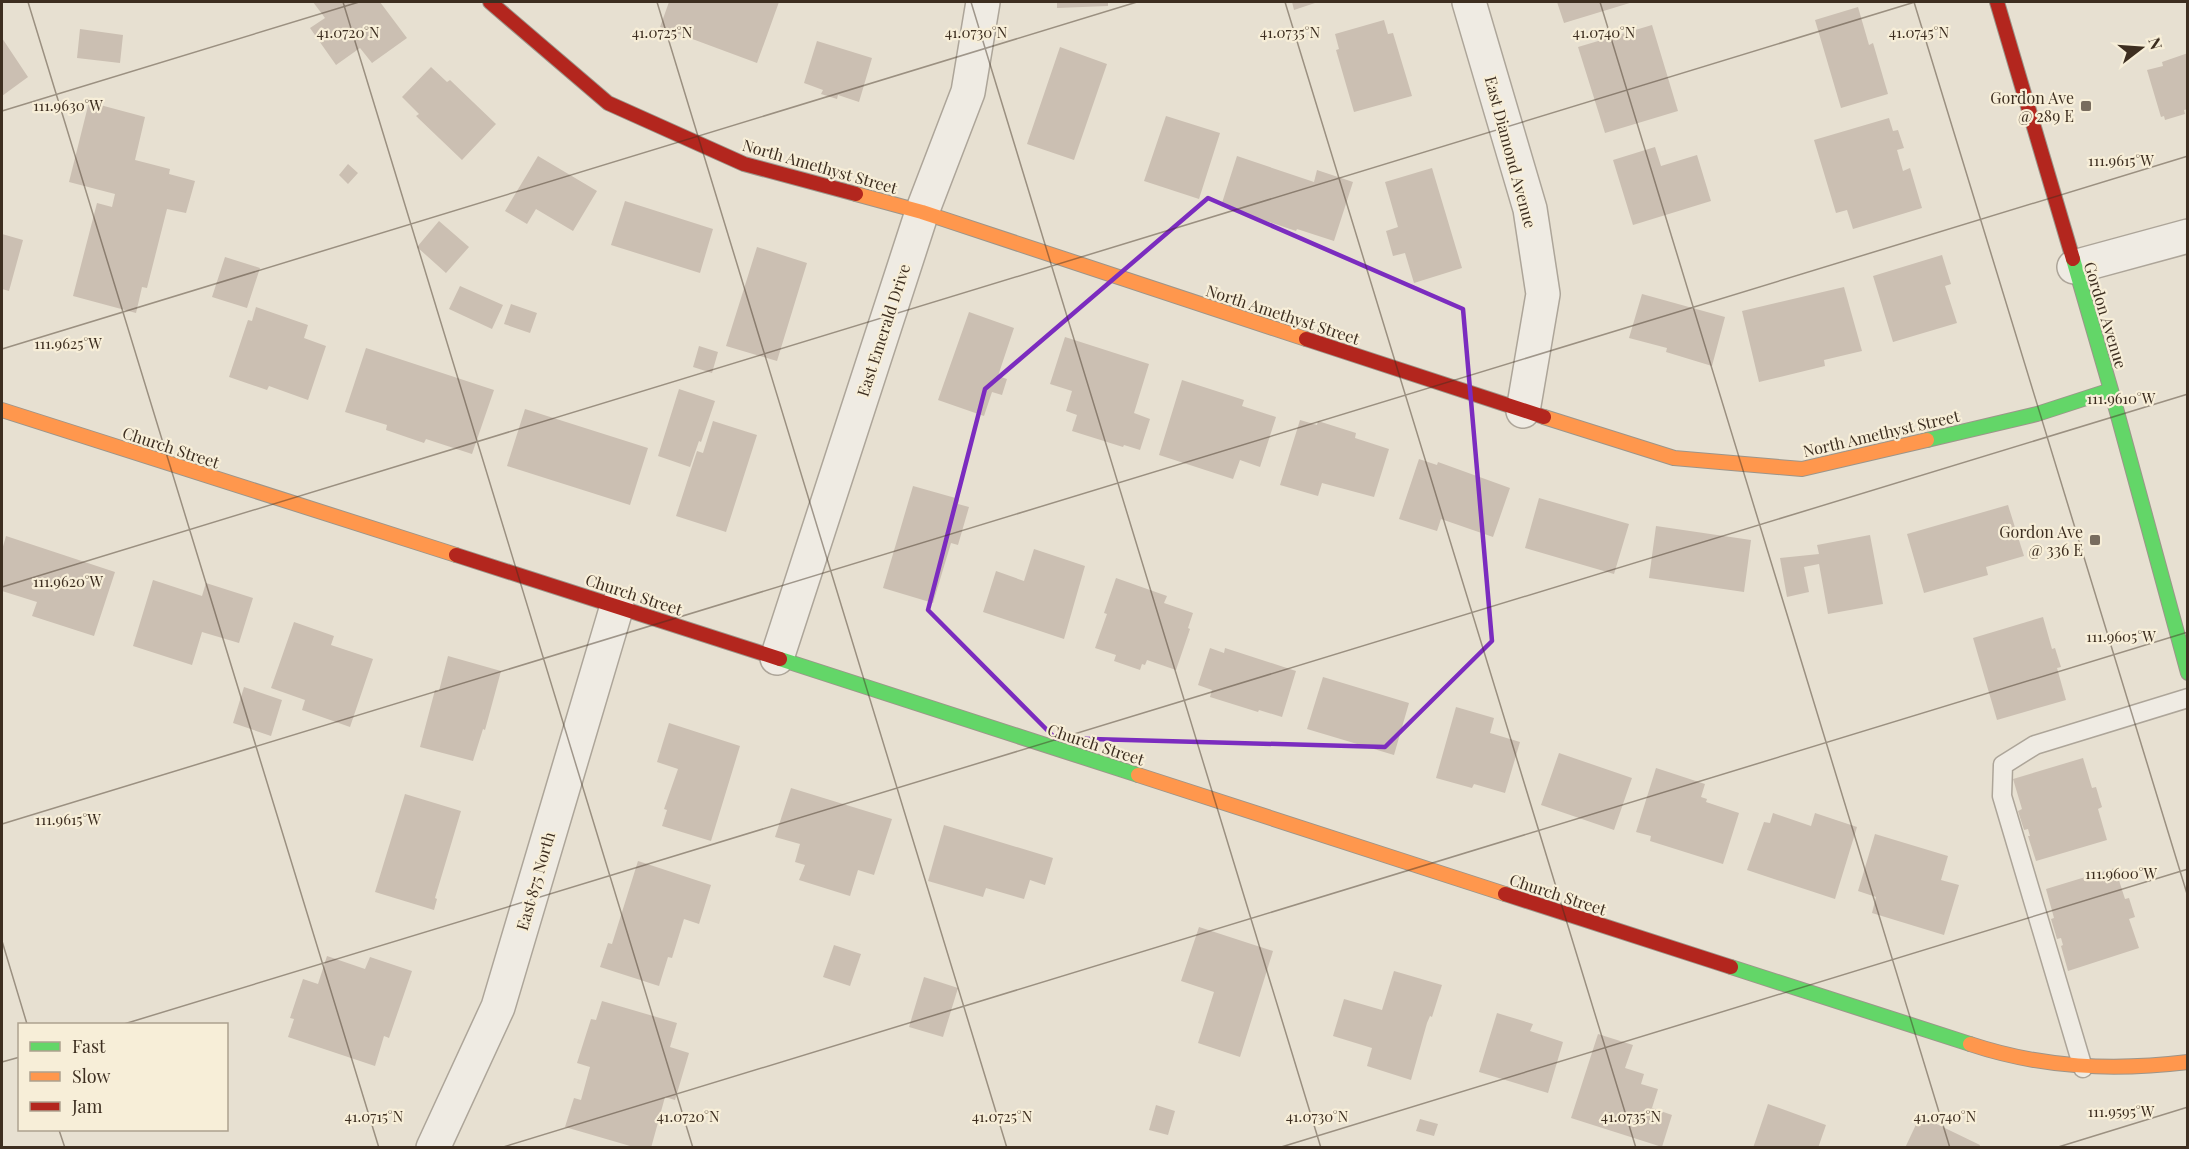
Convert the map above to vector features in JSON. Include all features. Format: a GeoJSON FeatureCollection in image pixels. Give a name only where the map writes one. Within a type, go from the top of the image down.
{"type":"FeatureCollection","features":[{"type":"Feature","properties":{"kind":"street","name":"North Amethyst Street"},"geometry":{"type":"LineString","coordinates":[[490,2],[608,103],[744,164],[922,212],[1523,411],[1674,458],[1802,469],[2037,414],[2111,390]]}},
{"type":"Feature","properties":{"kind":"street","name":"East Emerald Drive"},"geometry":{"type":"LineString","coordinates":[[777,658],[922,212],[968,92],[982,2]]}},
{"type":"Feature","properties":{"kind":"street","name":"East Diamond Avenue"},"geometry":{"type":"LineString","coordinates":[[1469,2],[1530,209],[1543,294],[1523,411]]}},
{"type":"Feature","properties":{"kind":"street","name":"Gordon Avenue"},"geometry":{"type":"LineString","coordinates":[[1997,2],[2111,390],[2187,673]]}},
{"type":"Feature","properties":{"kind":"street"},"geometry":{"type":"LineString","coordinates":[[2074,267],[2187,236]]}},
{"type":"Feature","properties":{"kind":"street","name":"Church Street"},"geometry":{"type":"LineString","coordinates":[[2,410],[617,606],[1973,1045],[2017,1058],[2083,1068],[2152,1067],[2187,1062]]}},
{"type":"Feature","properties":{"kind":"street","name":"East 875 North"},"geometry":{"type":"LineString","coordinates":[[433,1148],[498,1007],[617,606]]}},
{"type":"Feature","properties":{"kind":"lane"},"geometry":{"type":"LineString","coordinates":[[2083,1068],[2002,796],[2002,765],[2035,745],[2187,698]]}},
{"type":"Feature","properties":{"kind":"highlighted area"},"geometry":{"type":"Polygon","coordinates":[[[1208,198],[1463,309],[1492,641],[1385,747],[1055,738],[928,610],[985,389],[1208,198]]]}},
{"type":"Feature","properties":{"kind":"building"},"geometry":{"type":"Polygon","coordinates":[[[313,2],[380,2],[407,38],[372,63],[360,48],[336,65],[310,28],[325,18],[313,2]]]}},
{"type":"Feature","properties":{"kind":"building"},"geometry":{"type":"Polygon","coordinates":[[[669,2],[779,2],[757,63],[660,27],[669,2]]]}},
{"type":"Feature","properties":{"kind":"building"},"geometry":{"type":"Polygon","coordinates":[[[1057,2],[1108,2],[1108,6],[1057,8],[1057,2]]]}},
{"type":"Feature","properties":{"kind":"building"},"geometry":{"type":"Polygon","coordinates":[[[1292,2],[1318,2],[1294,10],[1292,2]]]}},
{"type":"Feature","properties":{"kind":"building"},"geometry":{"type":"Polygon","coordinates":[[[1557,2],[1633,2],[1564,23],[1557,2]]]}},
{"type":"Feature","properties":{"kind":"building"},"geometry":{"type":"Polygon","coordinates":[[[1858,7],[1869,45],[1873,43],[1888,94],[1841,108],[1815,20],[1858,7]]]}},
{"type":"Feature","properties":{"kind":"building"},"geometry":{"type":"Polygon","coordinates":[[[1384,20],[1388,34],[1393,33],[1412,96],[1354,112],[1336,50],[1339,49],[1335,34],[1384,20]]]}},
{"type":"Feature","properties":{"kind":"building"},"geometry":{"type":"Polygon","coordinates":[[[1652,25],[1678,111],[1605,133],[1578,47],[1652,25]]]}},
{"type":"Feature","properties":{"kind":"building"},"geometry":{"type":"Polygon","coordinates":[[[80,29],[123,35],[120,63],[77,58],[80,29]]]}},
{"type":"Feature","properties":{"kind":"building"},"geometry":{"type":"Polygon","coordinates":[[[2,38],[28,77],[2,96],[2,38]]]}},
{"type":"Feature","properties":{"kind":"building"},"geometry":{"type":"Polygon","coordinates":[[[817,41],[872,58],[859,102],[838,95],[837,99],[821,94],[823,90],[804,83],[817,41]]]}},
{"type":"Feature","properties":{"kind":"building"},"geometry":{"type":"Polygon","coordinates":[[[1060,47],[1107,64],[1074,160],[1027,144],[1060,47]]]}},
{"type":"Feature","properties":{"kind":"building"},"geometry":{"type":"Polygon","coordinates":[[[2188,53],[2188,109],[2184,110],[2185,114],[2165,120],[2164,116],[2161,117],[2147,70],[2163,66],[2162,62],[2188,53]]]}},
{"type":"Feature","properties":{"kind":"building"},"geometry":{"type":"Polygon","coordinates":[[[431,67],[447,82],[450,80],[496,124],[462,160],[416,116],[419,114],[402,97],[431,67]]]}},
{"type":"Feature","properties":{"kind":"building"},"geometry":{"type":"Polygon","coordinates":[[[89,102],[145,117],[135,160],[170,169],[169,174],[195,181],[186,213],[167,209],[147,288],[142,287],[136,313],[73,296],[97,203],[112,207],[115,194],[69,182],[89,102]]]}},
{"type":"Feature","properties":{"kind":"building"},"geometry":{"type":"Polygon","coordinates":[[[1166,116],[1220,133],[1199,199],[1144,181],[1166,116]]]}},
{"type":"Feature","properties":{"kind":"building"},"geometry":{"type":"Polygon","coordinates":[[[1889,118],[1893,131],[1898,130],[1904,148],[1897,150],[1903,171],[1910,168],[1922,208],[1853,229],[1847,210],[1836,213],[1814,140],[1889,118]]]}},
{"type":"Feature","properties":{"kind":"building"},"geometry":{"type":"Polygon","coordinates":[[[1655,147],[1661,166],[1697,155],[1711,201],[1633,225],[1613,160],[1655,147]]]}},
{"type":"Feature","properties":{"kind":"building"},"geometry":{"type":"Polygon","coordinates":[[[538,156],[597,191],[573,231],[536,209],[527,224],[505,211],[538,156]]]}},
{"type":"Feature","properties":{"kind":"building"},"geometry":{"type":"Polygon","coordinates":[[[1237,156],[1314,182],[1317,170],[1353,182],[1334,241],[1221,206],[1237,156]]]}},
{"type":"Feature","properties":{"kind":"building"},"geometry":{"type":"Polygon","coordinates":[[[348,164],[358,173],[348,184],[339,175],[348,164]]]}},
{"type":"Feature","properties":{"kind":"building"},"geometry":{"type":"Polygon","coordinates":[[[1432,168],[1462,268],[1414,283],[1405,253],[1393,256],[1386,231],[1398,227],[1385,182],[1432,168]]]}},
{"type":"Feature","properties":{"kind":"building"},"geometry":{"type":"Polygon","coordinates":[[[625,201],[713,229],[700,273],[611,245],[625,201]]]}},
{"type":"Feature","properties":{"kind":"building"},"geometry":{"type":"Polygon","coordinates":[[[439,221],[469,247],[446,273],[417,247],[439,221]]]}},
{"type":"Feature","properties":{"kind":"building"},"geometry":{"type":"Polygon","coordinates":[[[2,234],[23,240],[9,291],[2,289],[2,234]]]}},
{"type":"Feature","properties":{"kind":"building"},"geometry":{"type":"Polygon","coordinates":[[[757,247],[807,263],[777,361],[726,346],[757,247]]]}},
{"type":"Feature","properties":{"kind":"building"},"geometry":{"type":"Polygon","coordinates":[[[1942,255],[1951,284],[1945,286],[1957,323],[1893,342],[1873,276],[1942,255]]]}},
{"type":"Feature","properties":{"kind":"building"},"geometry":{"type":"Polygon","coordinates":[[[225,257],[260,268],[247,308],[212,297],[225,257]]]}},
{"type":"Feature","properties":{"kind":"building"},"geometry":{"type":"Polygon","coordinates":[[[460,286],[503,305],[492,329],[449,309],[460,286]]]}},
{"type":"Feature","properties":{"kind":"building"},"geometry":{"type":"Polygon","coordinates":[[[1844,287],[1862,351],[1824,360],[1825,366],[1759,382],[1742,311],[1844,287]]]}},
{"type":"Feature","properties":{"kind":"building"},"geometry":{"type":"Polygon","coordinates":[[[1642,294],[1725,317],[1712,366],[1666,352],[1667,348],[1629,338],[1642,294]]]}},
{"type":"Feature","properties":{"kind":"building"},"geometry":{"type":"Polygon","coordinates":[[[511,304],[537,313],[530,333],[504,324],[511,304]]]}},
{"type":"Feature","properties":{"kind":"building"},"geometry":{"type":"Polygon","coordinates":[[[256,307],[308,325],[304,338],[326,346],[308,400],[269,386],[267,390],[229,377],[248,320],[252,321],[256,307]]]}},
{"type":"Feature","properties":{"kind":"building"},"geometry":{"type":"Polygon","coordinates":[[[969,312],[1014,328],[998,376],[1007,379],[1002,395],[992,392],[984,416],[938,400],[969,312]]]}},
{"type":"Feature","properties":{"kind":"building"},"geometry":{"type":"Polygon","coordinates":[[[1065,337],[1149,364],[1134,413],[1150,419],[1140,450],[1072,431],[1077,415],[1066,411],[1072,391],[1050,384],[1065,337]]]}},
{"type":"Feature","properties":{"kind":"building"},"geometry":{"type":"Polygon","coordinates":[[[699,346],[718,352],[712,373],[693,367],[699,346]]]}},
{"type":"Feature","properties":{"kind":"building"},"geometry":{"type":"Polygon","coordinates":[[[366,348],[494,390],[472,454],[426,439],[424,443],[386,430],[387,425],[345,412],[366,348]]]}},
{"type":"Feature","properties":{"kind":"building"},"geometry":{"type":"Polygon","coordinates":[[[1182,380],[1244,400],[1242,406],[1276,417],[1260,467],[1240,460],[1233,479],[1159,455],[1182,380]]]}},
{"type":"Feature","properties":{"kind":"building"},"geometry":{"type":"Polygon","coordinates":[[[679,389],[715,401],[690,467],[658,456],[679,389]]]}},
{"type":"Feature","properties":{"kind":"building"},"geometry":{"type":"Polygon","coordinates":[[[525,409],[648,448],[630,505],[507,466],[525,409]]]}},
{"type":"Feature","properties":{"kind":"building"},"geometry":{"type":"Polygon","coordinates":[[[1300,420],[1317,425],[1318,421],[1356,433],[1355,438],[1389,449],[1374,497],[1322,483],[1318,496],[1280,485],[1300,420]]]}},
{"type":"Feature","properties":{"kind":"building"},"geometry":{"type":"Polygon","coordinates":[[[713,421],[757,435],[726,532],[676,516],[697,451],[703,453],[713,421]]]}},
{"type":"Feature","properties":{"kind":"building"},"geometry":{"type":"Polygon","coordinates":[[[1419,459],[1437,465],[1438,462],[1510,488],[1493,537],[1441,519],[1437,531],[1399,519],[1419,459]]]}},
{"type":"Feature","properties":{"kind":"building"},"geometry":{"type":"Polygon","coordinates":[[[913,486],[959,499],[958,504],[969,507],[958,545],[951,543],[933,603],[883,588],[913,486]]]}},
{"type":"Feature","properties":{"kind":"building"},"geometry":{"type":"Polygon","coordinates":[[[1539,498],[1629,524],[1614,574],[1525,548],[1539,498]]]}},
{"type":"Feature","properties":{"kind":"building"},"geometry":{"type":"Polygon","coordinates":[[[2008,505],[2024,556],[1986,567],[1988,575],[1924,593],[1907,534],[2008,505]]]}},
{"type":"Feature","properties":{"kind":"building"},"geometry":{"type":"Polygon","coordinates":[[[1656,526],[1751,540],[1744,592],[1649,578],[1656,526]]]}},
{"type":"Feature","properties":{"kind":"building"},"geometry":{"type":"Polygon","coordinates":[[[1870,535],[1883,604],[1828,614],[1819,564],[1804,567],[1809,592],[1787,597],[1780,558],[1819,554],[1817,545],[1870,535]]]}},
{"type":"Feature","properties":{"kind":"building"},"geometry":{"type":"Polygon","coordinates":[[[6,536],[115,572],[94,636],[32,616],[37,602],[2,591],[2,550],[6,536]]]}},
{"type":"Feature","properties":{"kind":"building"},"geometry":{"type":"Polygon","coordinates":[[[1034,549],[1085,566],[1064,639],[983,612],[996,571],[1024,581],[1034,549]]]}},
{"type":"Feature","properties":{"kind":"building"},"geometry":{"type":"Polygon","coordinates":[[[1116,578],[1167,596],[1164,603],[1193,613],[1176,670],[1147,660],[1145,665],[1142,664],[1140,670],[1114,661],[1116,655],[1095,648],[1116,578]]]}},
{"type":"Feature","properties":{"kind":"building"},"geometry":{"type":"Polygon","coordinates":[[[153,580],[202,596],[206,583],[253,598],[239,643],[202,632],[192,665],[133,646],[153,580]]]}},
{"type":"Feature","properties":{"kind":"building"},"geometry":{"type":"Polygon","coordinates":[[[2043,617],[2052,649],[2055,648],[2061,667],[2057,668],[2066,700],[1997,720],[1973,638],[2043,617]]]}},
{"type":"Feature","properties":{"kind":"building"},"geometry":{"type":"Polygon","coordinates":[[[294,622],[334,636],[331,645],[373,659],[350,727],[302,710],[305,700],[271,688],[294,622]]]}},
{"type":"Feature","properties":{"kind":"building"},"geometry":{"type":"Polygon","coordinates":[[[1210,648],[1224,653],[1225,648],[1296,671],[1282,717],[1210,697],[1212,690],[1198,685],[1210,648]]]}},
{"type":"Feature","properties":{"kind":"building"},"geometry":{"type":"Polygon","coordinates":[[[448,656],[501,671],[485,730],[483,729],[473,761],[420,747],[435,690],[439,691],[448,656]]]}},
{"type":"Feature","properties":{"kind":"building"},"geometry":{"type":"Polygon","coordinates":[[[1323,677],[1409,703],[1394,755],[1307,729],[1323,677]]]}},
{"type":"Feature","properties":{"kind":"building"},"geometry":{"type":"Polygon","coordinates":[[[244,687],[282,700],[271,736],[233,723],[244,687]]]}},
{"type":"Feature","properties":{"kind":"building"},"geometry":{"type":"Polygon","coordinates":[[[1456,707],[1494,718],[1490,733],[1520,742],[1505,793],[1474,784],[1472,788],[1436,778],[1456,707]]]}},
{"type":"Feature","properties":{"kind":"building"},"geometry":{"type":"Polygon","coordinates":[[[669,723],[740,746],[711,841],[662,826],[667,810],[664,809],[678,769],[657,762],[669,723]]]}},
{"type":"Feature","properties":{"kind":"building"},"geometry":{"type":"Polygon","coordinates":[[[1559,753],[1632,778],[1614,830],[1541,805],[1559,753]]]}},
{"type":"Feature","properties":{"kind":"building"},"geometry":{"type":"Polygon","coordinates":[[[2083,758],[2092,788],[2096,787],[2102,807],[2098,809],[2107,840],[2036,861],[2028,829],[2024,830],[2018,811],[2022,809],[2013,779],[2083,758]]]}},
{"type":"Feature","properties":{"kind":"building"},"geometry":{"type":"Polygon","coordinates":[[[1656,768],[1705,784],[1701,797],[1707,799],[1706,802],[1739,813],[1723,864],[1650,841],[1651,836],[1636,832],[1656,768]]]}},
{"type":"Feature","properties":{"kind":"building"},"geometry":{"type":"Polygon","coordinates":[[[791,788],[892,819],[874,875],[858,870],[850,896],[799,880],[805,865],[795,862],[800,844],[775,837],[791,788]]]}},
{"type":"Feature","properties":{"kind":"building"},"geometry":{"type":"Polygon","coordinates":[[[405,794],[461,811],[435,898],[437,899],[434,910],[375,892],[405,794]]]}},
{"type":"Feature","properties":{"kind":"building"},"geometry":{"type":"Polygon","coordinates":[[[1773,813],[1811,826],[1815,813],[1857,827],[1835,899],[1747,870],[1764,822],[1770,823],[1773,813]]]}},
{"type":"Feature","properties":{"kind":"building"},"geometry":{"type":"Polygon","coordinates":[[[944,825],[1053,858],[1045,885],[1030,880],[1024,899],[986,888],[983,897],[928,881],[944,825]]]}},
{"type":"Feature","properties":{"kind":"building"},"geometry":{"type":"Polygon","coordinates":[[[1875,834],[1948,856],[1941,880],[1959,885],[1944,935],[1872,913],[1876,897],[1858,891],[1875,834]]]}},
{"type":"Feature","properties":{"kind":"building"},"geometry":{"type":"Polygon","coordinates":[[[638,861],[711,885],[699,924],[684,919],[672,958],[668,957],[659,986],[600,967],[608,943],[612,944],[638,861]]]}},
{"type":"Feature","properties":{"kind":"building"},"geometry":{"type":"Polygon","coordinates":[[[2115,868],[2125,899],[2129,898],[2135,917],[2129,919],[2139,948],[2068,971],[2061,938],[2057,939],[2051,919],[2054,918],[2046,889],[2115,868]]]}},
{"type":"Feature","properties":{"kind":"building"},"geometry":{"type":"Polygon","coordinates":[[[1199,927],[1273,951],[1240,1057],[1198,1043],[1214,992],[1181,981],[1199,927]]]}},
{"type":"Feature","properties":{"kind":"building"},"geometry":{"type":"Polygon","coordinates":[[[834,945],[861,954],[850,986],[823,977],[834,945]]]}},
{"type":"Feature","properties":{"kind":"building"},"geometry":{"type":"Polygon","coordinates":[[[327,956],[365,969],[370,957],[412,971],[389,1038],[384,1036],[375,1066],[288,1037],[294,1019],[290,1018],[303,979],[318,984],[327,956]]]}},
{"type":"Feature","properties":{"kind":"building"},"geometry":{"type":"Polygon","coordinates":[[[1394,971],[1442,985],[1432,1017],[1430,1016],[1427,1023],[1411,1080],[1367,1066],[1372,1048],[1333,1036],[1344,999],[1382,1010],[1394,971]]]}},
{"type":"Feature","properties":{"kind":"building"},"geometry":{"type":"Polygon","coordinates":[[[924,977],[958,988],[943,1037],[909,1027],[924,977]]]}},
{"type":"Feature","properties":{"kind":"building"},"geometry":{"type":"Polygon","coordinates":[[[602,1001],[677,1023],[670,1047],[689,1053],[675,1100],[665,1097],[651,1148],[637,1148],[565,1127],[574,1098],[581,1100],[590,1067],[577,1063],[591,1019],[596,1020],[602,1001]]]}},
{"type":"Feature","properties":{"kind":"building"},"geometry":{"type":"Polygon","coordinates":[[[1497,1013],[1533,1024],[1530,1031],[1563,1042],[1548,1093],[1479,1072],[1497,1013]]]}},
{"type":"Feature","properties":{"kind":"building"},"geometry":{"type":"Polygon","coordinates":[[[1598,1034],[1633,1045],[1625,1068],[1644,1074],[1641,1084],[1658,1089],[1652,1108],[1672,1115],[1662,1147],[1571,1118],[1598,1034]]]}},
{"type":"Feature","properties":{"kind":"building"},"geometry":{"type":"Polygon","coordinates":[[[1768,1104],[1826,1125],[1818,1148],[1753,1148],[1768,1104]]]}},
{"type":"Feature","properties":{"kind":"building"},"geometry":{"type":"Polygon","coordinates":[[[1156,1105],[1175,1111],[1168,1135],[1149,1130],[1156,1105]]]}},
{"type":"Feature","properties":{"kind":"building"},"geometry":{"type":"Polygon","coordinates":[[[1920,1116],[1980,1145],[1979,1148],[1905,1148],[1920,1116]]]}},
{"type":"Feature","properties":{"kind":"building"},"geometry":{"type":"Polygon","coordinates":[[[1420,1119],[1438,1124],[1434,1136],[1416,1131],[1420,1119]]]}},
{"type":"Feature","properties":{"kind":"traffic: fast"},"geometry":{"type":"LineString","coordinates":[[2073,259],[2188,673]]}},
{"type":"Feature","properties":{"kind":"traffic: fast"},"geometry":{"type":"LineString","coordinates":[[1927,440],[2037,414],[2111,390]]}},
{"type":"Feature","properties":{"kind":"traffic: fast"},"geometry":{"type":"LineString","coordinates":[[780,659],[1138,775]]}},
{"type":"Feature","properties":{"kind":"traffic: fast"},"geometry":{"type":"LineString","coordinates":[[1731,967],[1970,1044]]}},
{"type":"Feature","properties":{"kind":"traffic: slow"},"geometry":{"type":"LineString","coordinates":[[856,194],[922,212],[1306,339]]}},
{"type":"Feature","properties":{"kind":"traffic: slow"},"geometry":{"type":"LineString","coordinates":[[2,410],[456,555]]}},
{"type":"Feature","properties":{"kind":"traffic: slow"},"geometry":{"type":"LineString","coordinates":[[1544,417],[1674,458],[1802,469],[1927,440]]}},
{"type":"Feature","properties":{"kind":"traffic: slow"},"geometry":{"type":"LineString","coordinates":[[1138,775],[1505,894]]}},
{"type":"Feature","properties":{"kind":"traffic: slow"},"geometry":{"type":"LineString","coordinates":[[1970,1044],[2051,1063],[2105,1067],[2188,1062]]}},
{"type":"Feature","properties":{"kind":"traffic: jam"},"geometry":{"type":"LineString","coordinates":[[490,2],[608,103],[744,164],[856,194]]}},
{"type":"Feature","properties":{"kind":"traffic: jam"},"geometry":{"type":"LineString","coordinates":[[1997,2],[2073,259]]}},
{"type":"Feature","properties":{"kind":"traffic: jam"},"geometry":{"type":"LineString","coordinates":[[1306,339],[1544,417]]}},
{"type":"Feature","properties":{"kind":"traffic: jam"},"geometry":{"type":"LineString","coordinates":[[456,555],[780,659]]}},
{"type":"Feature","properties":{"kind":"traffic: jam"},"geometry":{"type":"LineString","coordinates":[[1505,894],[1731,967]]}},
{"type":"Feature","properties":{"kind":"place","name":"Gordon Ave @ 289 E"},"geometry":{"type":"Point","coordinates":[2086,106]}},
{"type":"Feature","properties":{"kind":"place","name":"Gordon Ave @ 336 E"},"geometry":{"type":"Point","coordinates":[2095,540]}}]}
